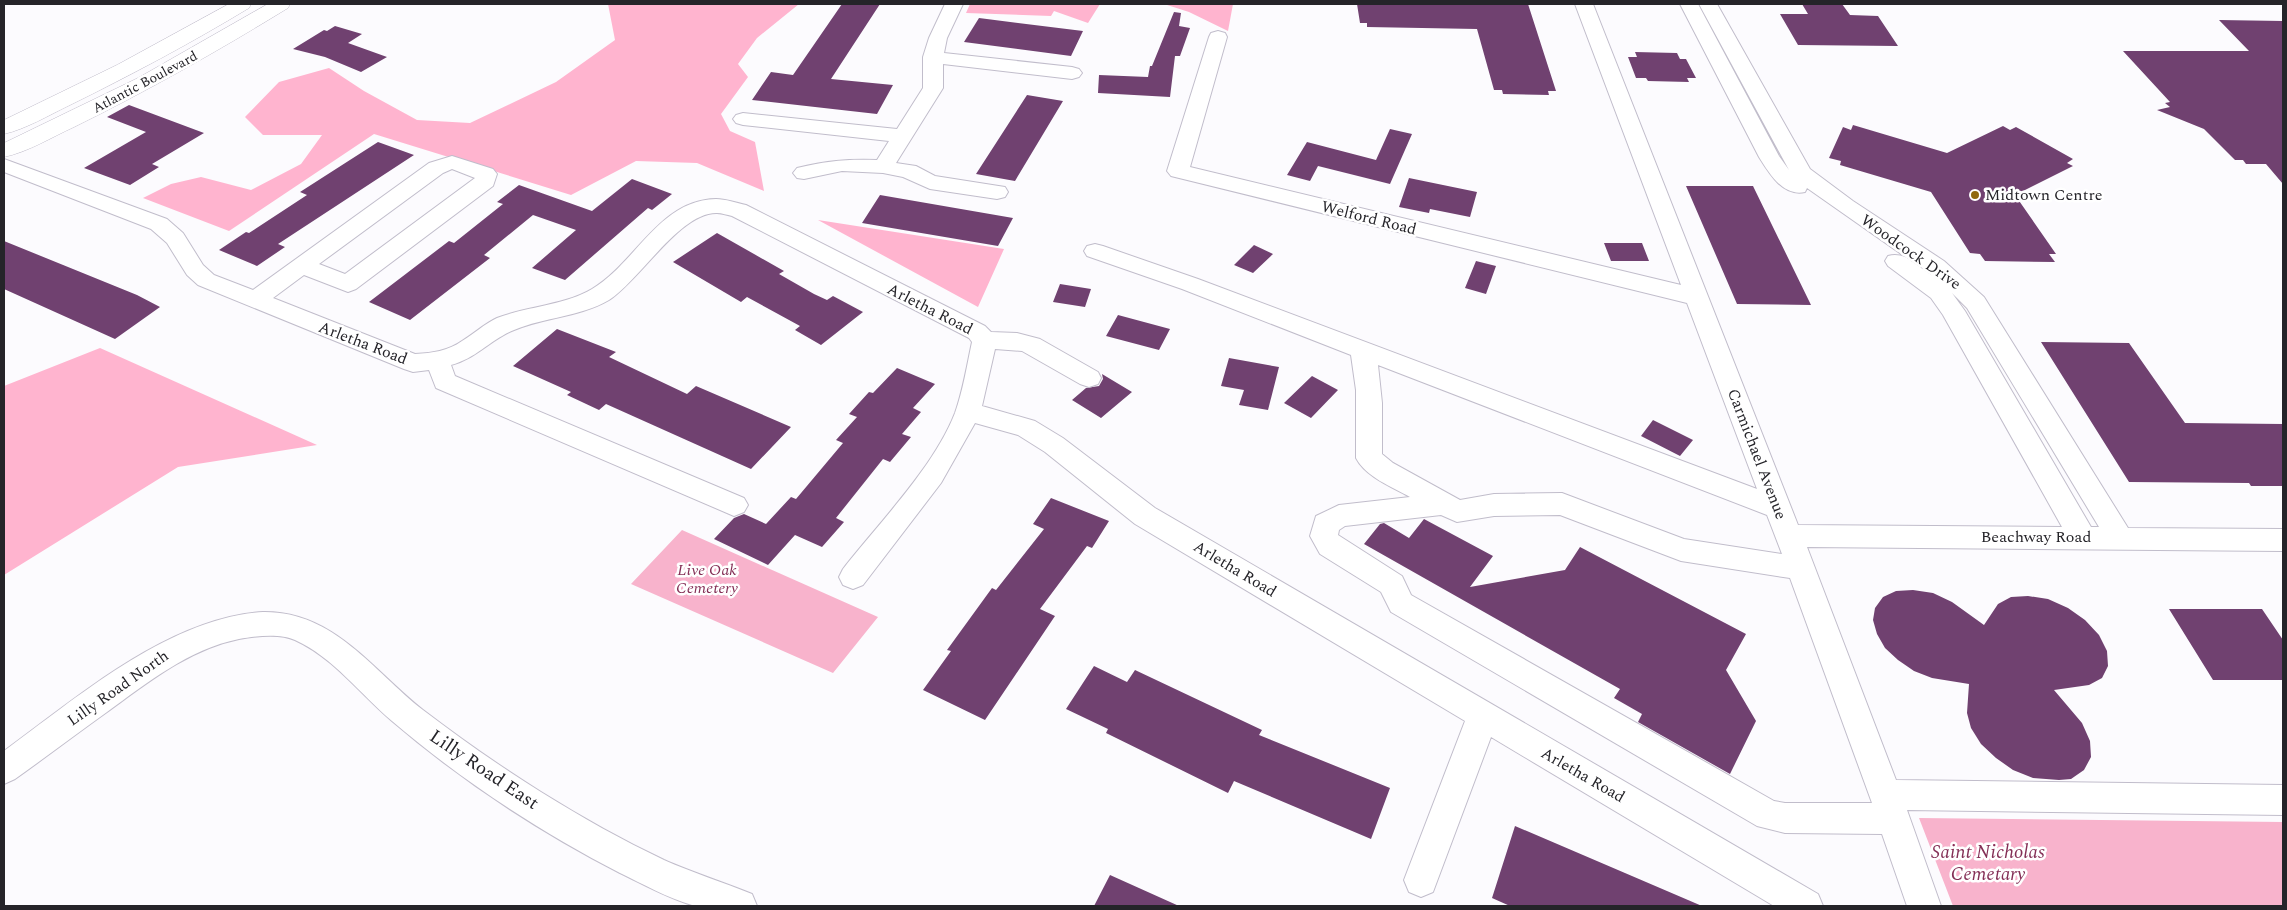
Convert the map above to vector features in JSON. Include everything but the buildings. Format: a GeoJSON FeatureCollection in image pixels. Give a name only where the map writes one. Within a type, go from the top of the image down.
{"type":"FeatureCollection","features":[{"type":"Feature","properties":{"kind":"main road","name":"Atlantic Boulevard"},"geometry":{"type":"LineString","coordinates":[[4,128],[172,45],[242,4]]}},
{"type":"Feature","properties":{"kind":"main road","name":"Atlantic Boulevard"},"geometry":{"type":"LineString","coordinates":[[4,151],[147,82],[281,4]]}},
{"type":"Feature","properties":{"kind":"street"},"geometry":{"type":"LineString","coordinates":[[883,167],[933,88],[933,57],[938,38],[954,4]]}},
{"type":"Feature","properties":{"kind":"street","name":"Carmichael Avenue"},"geometry":{"type":"LineString","coordinates":[[1584,4],[1789,536],[1890,807],[1924,906]]}},
{"type":"Feature","properties":{"kind":"street","name":"Woodcock Drive"},"geometry":{"type":"LineString","coordinates":[[1689,4],[1756,133],[1782,174],[1809,197],[1939,292],[1953,311],[2082,537]]}},
{"type":"Feature","properties":{"kind":"street","name":"Woodcock Drive"},"geometry":{"type":"LineString","coordinates":[[1708,4],[1792,159],[1802,173],[1822,190],[1938,268],[1959,284],[1976,303],[2118,537]]}},
{"type":"Feature","properties":{"kind":"street","name":"Welford Road"},"geometry":{"type":"LineString","coordinates":[[1218,37],[1178,171],[1696,297]]}},
{"type":"Feature","properties":{"kind":"street"},"geometry":{"type":"LineString","coordinates":[[933,57],[1072,73]]}},
{"type":"Feature","properties":{"kind":"street"},"geometry":{"type":"LineString","coordinates":[[743,120],[904,136]]}},
{"type":"Feature","properties":{"kind":"street","name":"Arletha Road"},"geometry":{"type":"LineString","coordinates":[[4,164],[159,224],[175,238],[195,270],[206,280],[413,363],[438,362],[468,349],[492,330],[583,303],[601,294],[615,284],[679,218],[693,210],[707,206],[724,205],[976,332],[985,340],[968,412],[1026,428],[1054,445],[1146,516],[1806,906]]}},
{"type":"Feature","properties":{"kind":"street"},"geometry":{"type":"LineString","coordinates":[[804,173],[842,165],[883,167],[909,171],[930,182],[996,192]]}},
{"type":"Feature","properties":{"kind":"street"},"geometry":{"type":"LineString","coordinates":[[1095,251],[1362,350],[1777,508]]}},
{"type":"Feature","properties":{"kind":"street"},"geometry":{"type":"LineString","coordinates":[[985,340],[1017,341],[1031,345],[1089,378]]}},
{"type":"Feature","properties":{"kind":"street"},"geometry":{"type":"LineString","coordinates":[[1362,350],[1370,389],[1369,458],[1384,470],[1457,512],[1494,505],[1562,504],[1681,550],[1801,568]]}},
{"type":"Feature","properties":{"kind":"street"},"geometry":{"type":"LineString","coordinates":[[438,362],[445,382],[734,506]]}},
{"type":"Feature","properties":{"kind":"street"},"geometry":{"type":"LineString","coordinates":[[853,577],[942,460],[958,436],[968,412]]}},
{"type":"Feature","properties":{"kind":"street"},"geometry":{"type":"LineString","coordinates":[[1444,504],[1339,516],[1326,524],[1324,536],[1330,546],[1392,584],[1401,603],[1769,815],[1785,818],[1890,807],[2283,800]]}},
{"type":"Feature","properties":{"kind":"street","name":"Beachway Road"},"geometry":{"type":"LineString","coordinates":[[1789,536],[2118,537],[2283,540]]}},
{"type":"Feature","properties":{"kind":"street","name":"Lilly Road East"},"geometry":{"type":"LineString","coordinates":[[242,627],[278,625],[302,629],[326,644],[412,720],[513,793],[632,862],[740,906]]}},
{"type":"Feature","properties":{"kind":"street","name":"Lilly Road North"},"geometry":{"type":"LineString","coordinates":[[4,768],[173,649],[191,640],[242,627]]}},
{"type":"Feature","properties":{"kind":"street"},"geometry":{"type":"LineString","coordinates":[[1422,880],[1482,716]]}},
{"type":"Feature","properties":{"kind":"lane"},"geometry":{"type":"LineString","coordinates":[[255,300],[436,168],[452,162],[486,174],[485,181],[348,284],[302,266]]}},
{"type":"Feature","properties":{"kind":"green space","name":"Live Oak Cemetery"},"geometry":{"type":"Polygon","coordinates":[[[682,530],[878,617],[833,673],[631,584],[682,530]]]}},
{"type":"Feature","properties":{"kind":"green space","name":"Saint Nicholas Cemetary"},"geometry":{"type":"Polygon","coordinates":[[[1919,818],[2283,822],[2283,906],[1953,906],[1919,818]]]}},
{"type":"Feature","properties":{"kind":"shaded area"},"geometry":{"type":"Polygon","coordinates":[[[608,4],[799,4],[757,38],[738,64],[748,77],[721,114],[730,131],[755,142],[764,191],[697,163],[636,161],[571,195],[374,134],[229,231],[143,198],[171,184],[201,177],[251,190],[301,164],[322,135],[263,135],[245,117],[279,82],[329,68],[364,91],[417,120],[470,123],[556,82],[615,40],[608,4]]]}},
{"type":"Feature","properties":{"kind":"shaded area"},"geometry":{"type":"Polygon","coordinates":[[[970,4],[1100,4],[1088,23],[1054,11],[1051,16],[966,13],[970,4]]]}},
{"type":"Feature","properties":{"kind":"shaded area"},"geometry":{"type":"Polygon","coordinates":[[[1164,4],[1233,4],[1228,31],[1189,12],[1164,4]]]}},
{"type":"Feature","properties":{"kind":"shaded area"},"geometry":{"type":"Polygon","coordinates":[[[818,220],[1004,249],[978,307],[818,220]]]}},
{"type":"Feature","properties":{"kind":"shaded area"},"geometry":{"type":"Polygon","coordinates":[[[100,348],[317,445],[178,467],[4,575],[4,386],[100,348]]]}},
{"type":"Feature","properties":{"kind":"place","name":"Midtown Centre"},"geometry":{"type":"Point","coordinates":[1975,195]}}]}
